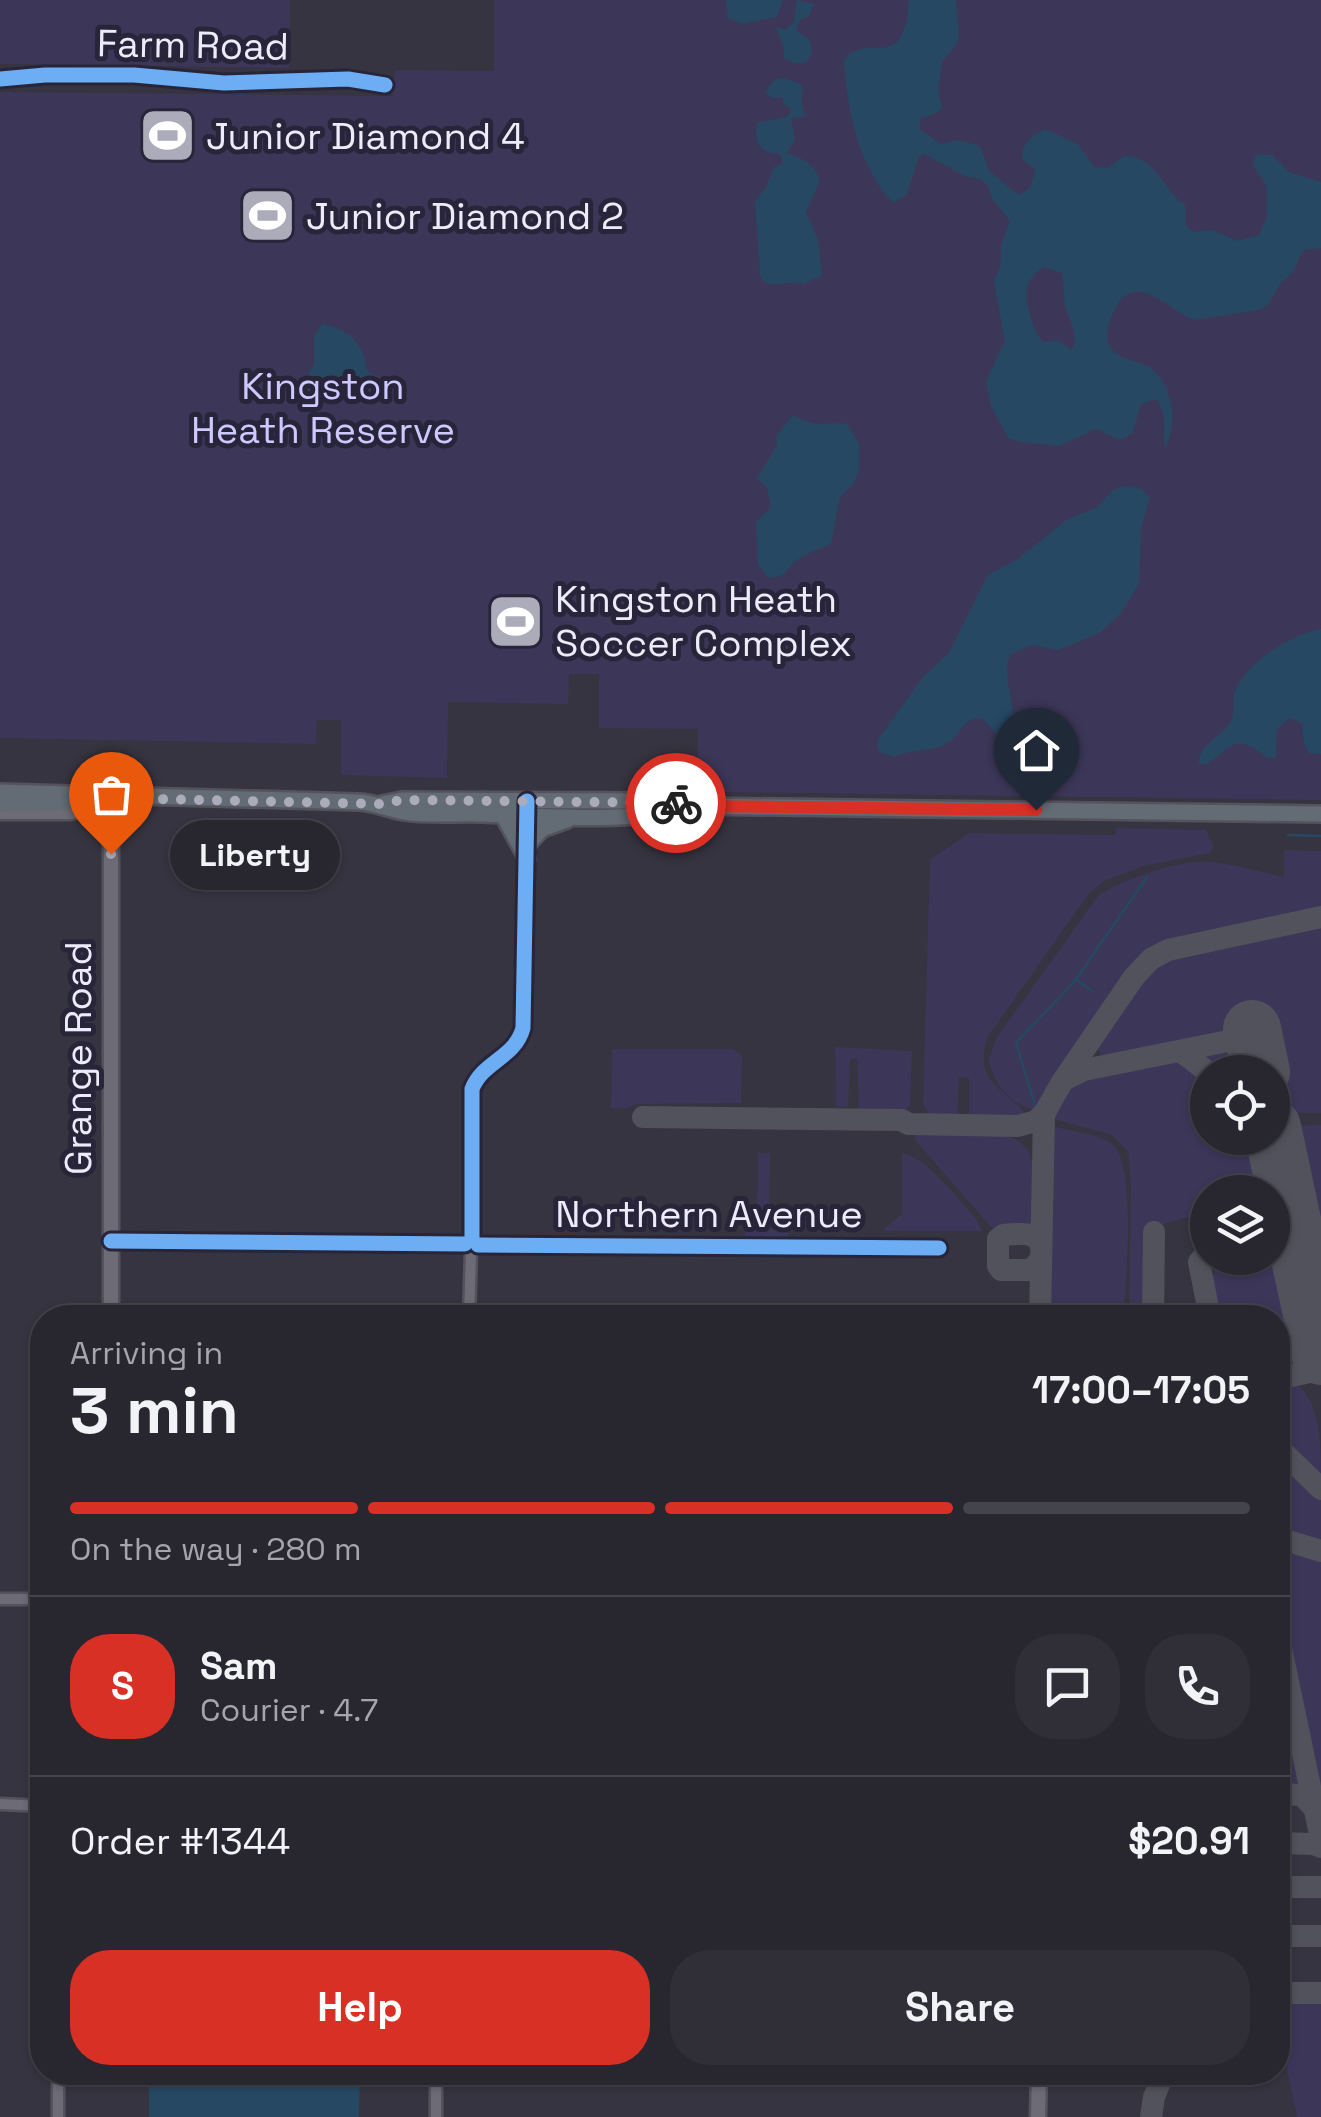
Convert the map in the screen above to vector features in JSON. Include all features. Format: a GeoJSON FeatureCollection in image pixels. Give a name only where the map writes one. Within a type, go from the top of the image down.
{"type":"FeatureCollection","features":[{"type":"Feature","properties":{"kind":"main road"},"geometry":{"type":"LineString","coordinates":[[0,792],[382,804],[402,800],[580,815],[670,812],[694,806]]}},
{"type":"Feature","properties":{"kind":"main road"},"geometry":{"type":"LineString","coordinates":[[0,804],[82,803],[111,798]]}},
{"type":"Feature","properties":{"kind":"main road","name":"Grange Road"},"geometry":{"type":"LineString","coordinates":[[111,798],[111,1305]]}},
{"type":"Feature","properties":{"kind":"main road"},"geometry":{"type":"LineString","coordinates":[[382,804],[402,812],[503,814],[527,808],[668,801],[694,806],[1321,814]]}},
{"type":"Feature","properties":{"kind":"main road"},"geometry":{"type":"LineString","coordinates":[[503,814],[527,852],[542,829],[580,815]]}},
{"type":"Feature","properties":{"kind":"main road"},"geometry":{"type":"LineString","coordinates":[[1038,2117],[1039,2085]]}},
{"type":"Feature","properties":{"kind":"street","name":"Farm Road"},"geometry":{"type":"LineString","coordinates":[[0,79],[134,75],[224,83],[348,79],[385,85]]}},
{"type":"Feature","properties":{"kind":"street"},"geometry":{"type":"LineString","coordinates":[[0,814],[72,814],[82,803]]}},
{"type":"Feature","properties":{"kind":"street"},"geometry":{"type":"LineString","coordinates":[[469,1305],[472,1094],[482,1071],[514,1049],[522,1032],[527,808]]}},
{"type":"Feature","properties":{"kind":"street","name":"Northern Avenue"},"geometry":{"type":"LineString","coordinates":[[111,1241],[939,1248]]}},
{"type":"Feature","properties":{"kind":"street"},"geometry":{"type":"LineString","coordinates":[[0,1598],[30,1599]]}},
{"type":"Feature","properties":{"kind":"street"},"geometry":{"type":"LineString","coordinates":[[0,1804],[30,1805]]}},
{"type":"Feature","properties":{"kind":"street"},"geometry":{"type":"LineString","coordinates":[[58,2085],[58,2117]]}},
{"type":"Feature","properties":{"kind":"street"},"geometry":{"type":"LineString","coordinates":[[436,2085],[436,2117]]}},
{"type":"Feature","properties":{"kind":"green space"},"geometry":{"type":"Polygon","coordinates":[[[0,0],[290,0],[289,68],[0,64],[0,0]]]}},
{"type":"Feature","properties":{"kind":"green space","name":"Kingston Heath Reserve"},"geometry":{"type":"Polygon","coordinates":[[[494,0],[1321,0],[1321,800],[720,792],[698,762],[698,729],[599,728],[599,674],[569,674],[568,704],[448,702],[447,778],[341,775],[341,720],[317,720],[316,744],[0,738],[0,92],[392,96],[395,70],[494,71],[494,0]]]}},
{"type":"Feature","properties":{"kind":"green space"},"geometry":{"type":"Polygon","coordinates":[[[1116,828],[1206,830],[1214,847],[1210,853],[1144,866],[1104,881],[1089,893],[987,1038],[984,1054],[988,1077],[1027,1116],[969,1118],[969,1078],[959,1077],[957,1118],[930,1115],[923,1104],[930,860],[969,833],[1115,835],[1116,828]]]}},
{"type":"Feature","properties":{"kind":"green space"},"geometry":{"type":"Polygon","coordinates":[[[1284,850],[1321,851],[1321,911],[1177,941],[1149,952],[1132,970],[1035,1110],[1018,1104],[1004,1092],[989,1058],[997,1037],[1098,896],[1154,871],[1186,863],[1213,862],[1284,877],[1284,850]]]}},
{"type":"Feature","properties":{"kind":"green space"},"geometry":{"type":"Polygon","coordinates":[[[1321,924],[1321,1113],[1290,1113],[1290,1055],[1270,1055],[1264,1026],[1119,1057],[1106,1058],[1099,1052],[1099,1039],[1140,979],[1158,962],[1181,953],[1321,924]]]}},
{"type":"Feature","properties":{"kind":"green space"},"geometry":{"type":"Polygon","coordinates":[[[835,1047],[912,1051],[910,1105],[906,1110],[859,1111],[857,1058],[850,1059],[848,1106],[836,1107],[835,1047]]]}},
{"type":"Feature","properties":{"kind":"green space"},"geometry":{"type":"Polygon","coordinates":[[[612,1049],[733,1049],[742,1056],[741,1103],[636,1104],[611,1108],[612,1049]]]}},
{"type":"Feature","properties":{"kind":"green space"},"geometry":{"type":"Polygon","coordinates":[[[1210,1051],[1235,1055],[1208,1055],[1210,1051]]]}},
{"type":"Feature","properties":{"kind":"green space"},"geometry":{"type":"Polygon","coordinates":[[[1171,1059],[1188,1064],[1190,1155],[1266,1155],[1270,1175],[1190,1175],[1190,1216],[1146,1229],[1145,1305],[1129,1305],[1128,1151],[1112,1135],[1050,1118],[1070,1089],[1100,1073],[1171,1059]]]}},
{"type":"Feature","properties":{"kind":"green space"},"geometry":{"type":"Polygon","coordinates":[[[1321,1125],[1321,1220],[1305,1224],[1290,1150],[1290,1126],[1321,1125]]]}},
{"type":"Feature","properties":{"kind":"green space"},"geometry":{"type":"Polygon","coordinates":[[[1051,1126],[1105,1140],[1119,1155],[1127,1198],[1127,1252],[1125,1305],[1046,1305],[1051,1126]]]}},
{"type":"Feature","properties":{"kind":"green space"},"geometry":{"type":"Polygon","coordinates":[[[993,1132],[1023,1145],[1032,1159],[1035,1180],[1031,1227],[992,1228],[915,1140],[916,1133],[993,1132]]]}},
{"type":"Feature","properties":{"kind":"green space"},"geometry":{"type":"Polygon","coordinates":[[[758,1153],[770,1153],[769,1229],[789,1229],[787,1241],[745,1240],[756,1204],[758,1153]]]}},
{"type":"Feature","properties":{"kind":"green space"},"geometry":{"type":"Polygon","coordinates":[[[902,1153],[922,1162],[942,1181],[982,1231],[882,1231],[902,1214],[902,1153]]]}},
{"type":"Feature","properties":{"kind":"green space"},"geometry":{"type":"Polygon","coordinates":[[[1214,1275],[1285,1275],[1301,1351],[1295,1365],[1290,1367],[1290,1305],[1217,1305],[1214,1275]]]}},
{"type":"Feature","properties":{"kind":"green space"},"geometry":{"type":"Polygon","coordinates":[[[1290,1385],[1297,1385],[1305,1393],[1315,1414],[1321,1479],[1290,1449],[1290,1385]]]}},
{"type":"Feature","properties":{"kind":"green space"},"geometry":{"type":"Polygon","coordinates":[[[1290,1469],[1321,1499],[1321,1541],[1290,1532],[1290,1469]]]}},
{"type":"Feature","properties":{"kind":"green space"},"geometry":{"type":"Polygon","coordinates":[[[1298,1553],[1321,1559],[1321,1807],[1290,1659],[1290,1556],[1298,1553]]]}},
{"type":"Feature","properties":{"kind":"green space"},"geometry":{"type":"Polygon","coordinates":[[[1290,1748],[1300,1766],[1302,1787],[1290,1789],[1290,1748]]]}},
{"type":"Feature","properties":{"kind":"green space"},"geometry":{"type":"Polygon","coordinates":[[[1321,2000],[1321,2117],[1297,2117],[1290,2083],[1290,2001],[1321,2000]]]}},
{"type":"Feature","properties":{"kind":"water"},"geometry":{"type":"Polygon","coordinates":[[[726,0],[783,0],[777,17],[742,24],[728,18],[726,0]]]}},
{"type":"Feature","properties":{"kind":"water"},"geometry":{"type":"Polygon","coordinates":[[[797,0],[814,4],[796,30],[809,39],[812,51],[808,61],[796,64],[784,58],[776,28],[786,29],[794,22],[797,0]]]}},
{"type":"Feature","properties":{"kind":"water"},"geometry":{"type":"Polygon","coordinates":[[[909,0],[956,0],[959,36],[942,62],[938,90],[942,108],[921,118],[919,129],[941,144],[958,140],[977,145],[989,171],[1019,195],[1031,187],[1035,169],[1023,160],[1023,150],[1032,137],[1045,129],[1078,144],[1094,167],[1108,168],[1124,156],[1144,161],[1185,205],[1186,226],[1194,232],[1212,230],[1237,241],[1259,235],[1267,217],[1267,187],[1253,165],[1256,154],[1272,155],[1289,172],[1321,182],[1321,248],[1303,250],[1293,272],[1280,284],[1268,305],[1259,310],[1193,320],[1140,292],[1120,301],[1109,323],[1108,341],[1117,354],[1149,367],[1164,383],[1172,417],[1165,449],[1164,418],[1156,399],[1141,404],[1132,434],[1120,440],[1096,429],[1059,446],[1008,438],[991,406],[986,381],[1005,341],[994,282],[1010,221],[981,179],[964,176],[925,154],[919,156],[907,195],[893,203],[871,172],[856,136],[844,60],[853,52],[893,45],[906,24],[909,0]],[[1043,267],[1031,279],[1027,297],[1039,337],[1044,342],[1057,340],[1072,350],[1074,335],[1065,305],[1062,273],[1043,267]]]}},
{"type":"Feature","properties":{"kind":"water"},"geometry":{"type":"Polygon","coordinates":[[[784,78],[803,88],[805,117],[791,118],[795,140],[787,153],[807,162],[820,180],[806,212],[818,240],[822,275],[804,284],[768,284],[760,274],[755,201],[774,167],[783,164],[780,154],[760,146],[757,123],[789,116],[791,108],[784,105],[782,97],[772,98],[765,92],[775,79],[784,78]]]}},
{"type":"Feature","properties":{"kind":"water"},"geometry":{"type":"Polygon","coordinates":[[[322,324],[353,339],[363,353],[367,371],[375,376],[373,384],[361,380],[348,391],[338,392],[327,377],[319,382],[307,377],[314,364],[314,336],[322,324]]]}},
{"type":"Feature","properties":{"kind":"water"},"geometry":{"type":"Polygon","coordinates":[[[793,415],[815,424],[847,424],[859,444],[859,471],[854,483],[840,497],[831,544],[800,558],[782,574],[767,577],[758,564],[756,522],[771,507],[767,488],[757,478],[777,445],[776,436],[793,415]]]}},
{"type":"Feature","properties":{"kind":"water"},"geometry":{"type":"Polygon","coordinates":[[[1123,486],[1140,488],[1150,497],[1141,529],[1139,584],[1120,614],[1101,632],[1058,650],[1032,645],[1011,654],[1007,674],[1013,717],[1005,735],[998,736],[982,718],[966,723],[951,741],[938,747],[894,757],[879,752],[879,738],[924,676],[949,653],[988,575],[1018,559],[1066,520],[1096,508],[1113,490],[1123,486]]]}},
{"type":"Feature","properties":{"kind":"water"},"geometry":{"type":"Polygon","coordinates":[[[1321,629],[1321,754],[1309,753],[1302,723],[1290,718],[1277,729],[1276,757],[1268,759],[1250,746],[1237,744],[1207,765],[1199,763],[1203,751],[1231,721],[1235,691],[1249,670],[1284,643],[1321,629]]]}},
{"type":"Feature","properties":{"kind":"water"},"geometry":{"type":"Polygon","coordinates":[[[149,2085],[360,2085],[359,2117],[149,2117],[149,2085]]]}},
{"type":"Feature","properties":{"kind":"waterway"},"geometry":{"type":"LineString","coordinates":[[1288,835],[1321,836]]}},
{"type":"Feature","properties":{"kind":"waterway"},"geometry":{"type":"LineString","coordinates":[[1035,1105],[1016,1043],[1074,982],[1147,877]]}},
{"type":"Feature","properties":{"kind":"waterway"},"geometry":{"type":"LineString","coordinates":[[1077,980],[1092,991]]}},
{"type":"Feature","properties":{"kind":"taxiway"},"geometry":{"type":"LineString","coordinates":[[1040,1305],[1044,1114],[1134,977],[1151,959],[1168,950],[1321,917]]}},
{"type":"Feature","properties":{"kind":"taxiway"},"geometry":{"type":"LineString","coordinates":[[1064,1080],[1084,1070],[1253,1036]]}},
{"type":"Feature","properties":{"kind":"taxiway"},"geometry":{"type":"LineString","coordinates":[[1231,1040],[1249,1045],[1255,1055]]}},
{"type":"Feature","properties":{"kind":"taxiway"},"geometry":{"type":"LineString","coordinates":[[1180,1051],[1190,1058]]}},
{"type":"Feature","properties":{"kind":"taxiway"},"geometry":{"type":"LineString","coordinates":[[643,1117],[902,1120],[908,1124],[1018,1126],[1036,1121],[1046,1111]]}},
{"type":"Feature","properties":{"kind":"taxiway"},"geometry":{"type":"LineString","coordinates":[[1290,1233],[1321,1227]]}},
{"type":"Feature","properties":{"kind":"taxiway"},"geometry":{"type":"LineString","coordinates":[[1153,1305],[1154,1232]]}},
{"type":"Feature","properties":{"kind":"taxiway"},"geometry":{"type":"LineString","coordinates":[[1041,1246],[1030,1235],[1003,1235],[998,1239],[998,1266],[1001,1270],[1032,1270],[1041,1258]]}},
{"type":"Feature","properties":{"kind":"taxiway"},"geometry":{"type":"LineString","coordinates":[[1202,1275],[1207,1305]]}},
{"type":"Feature","properties":{"kind":"taxiway"},"geometry":{"type":"LineString","coordinates":[[1290,1376],[1321,1373]]}},
{"type":"Feature","properties":{"kind":"taxiway"},"geometry":{"type":"LineString","coordinates":[[1290,1459],[1321,1489]]}},
{"type":"Feature","properties":{"kind":"taxiway"},"geometry":{"type":"LineString","coordinates":[[1290,1542],[1321,1551]]}},
{"type":"Feature","properties":{"kind":"taxiway"},"geometry":{"type":"LineString","coordinates":[[1290,1691],[1321,1839]]}},
{"type":"Feature","properties":{"kind":"taxiway"},"geometry":{"type":"LineString","coordinates":[[1290,1794],[1302,1795],[1314,1808]]}},
{"type":"Feature","properties":{"kind":"taxiway"},"geometry":{"type":"LineString","coordinates":[[1290,1843],[1321,1847]]}},
{"type":"Feature","properties":{"kind":"taxiway"},"geometry":{"type":"LineString","coordinates":[[1290,1887],[1321,1887]]}},
{"type":"Feature","properties":{"kind":"taxiway"},"geometry":{"type":"LineString","coordinates":[[1290,1936],[1321,1936]]}},
{"type":"Feature","properties":{"kind":"taxiway"},"geometry":{"type":"LineString","coordinates":[[1290,1993],[1321,1993]]}},
{"type":"Feature","properties":{"kind":"taxiway"},"geometry":{"type":"LineString","coordinates":[[1151,2117],[1159,2085]]}},
{"type":"Feature","properties":{"kind":"runway"},"geometry":{"type":"LineString","coordinates":[[1252,1029],[1257,1055]]}},
{"type":"Feature","properties":{"kind":"runway"},"geometry":{"type":"LineString","coordinates":[[1278,1155],[1321,1356]]}},
{"type":"Feature","properties":{"kind":"cycle path"},"geometry":{"type":"LineString","coordinates":[[0,79],[134,75],[224,83],[348,79],[385,85]]}},
{"type":"Feature","properties":{"kind":"cycle path"},"geometry":{"type":"LineString","coordinates":[[472,1239],[472,1089],[483,1072],[513,1046],[523,1028],[527,801]]}},
{"type":"Feature","properties":{"kind":"cycle path"},"geometry":{"type":"LineString","coordinates":[[111,1241],[465,1244]]}},
{"type":"Feature","properties":{"kind":"cycle path"},"geometry":{"type":"LineString","coordinates":[[478,1245],[939,1248]]}},
{"type":"Feature","properties":{"kind":"way so far"},"geometry":{"type":"LineString","coordinates":[[111,854],[111,798],[382,804],[402,800],[676,803]]}},
{"type":"Feature","properties":{"kind":"place","name":"Junior Diamond 4"},"geometry":{"type":"Point","coordinates":[167,136]}},
{"type":"Feature","properties":{"kind":"place","name":"Junior Diamond 2"},"geometry":{"type":"Point","coordinates":[267,216]}},
{"type":"Feature","properties":{"kind":"place","name":"Kingston Heath Soccer Complex"},"geometry":{"type":"Point","coordinates":[516,621]}},
{"type":"Feature","properties":{"kind":"place","name":"Liberty"},"geometry":{"type":"Point","coordinates":[111,854]}},
{"type":"Feature","properties":{"kind":"route"},"geometry":{"type":"LineString","coordinates":[[676,803],[1036,810]]}}]}
